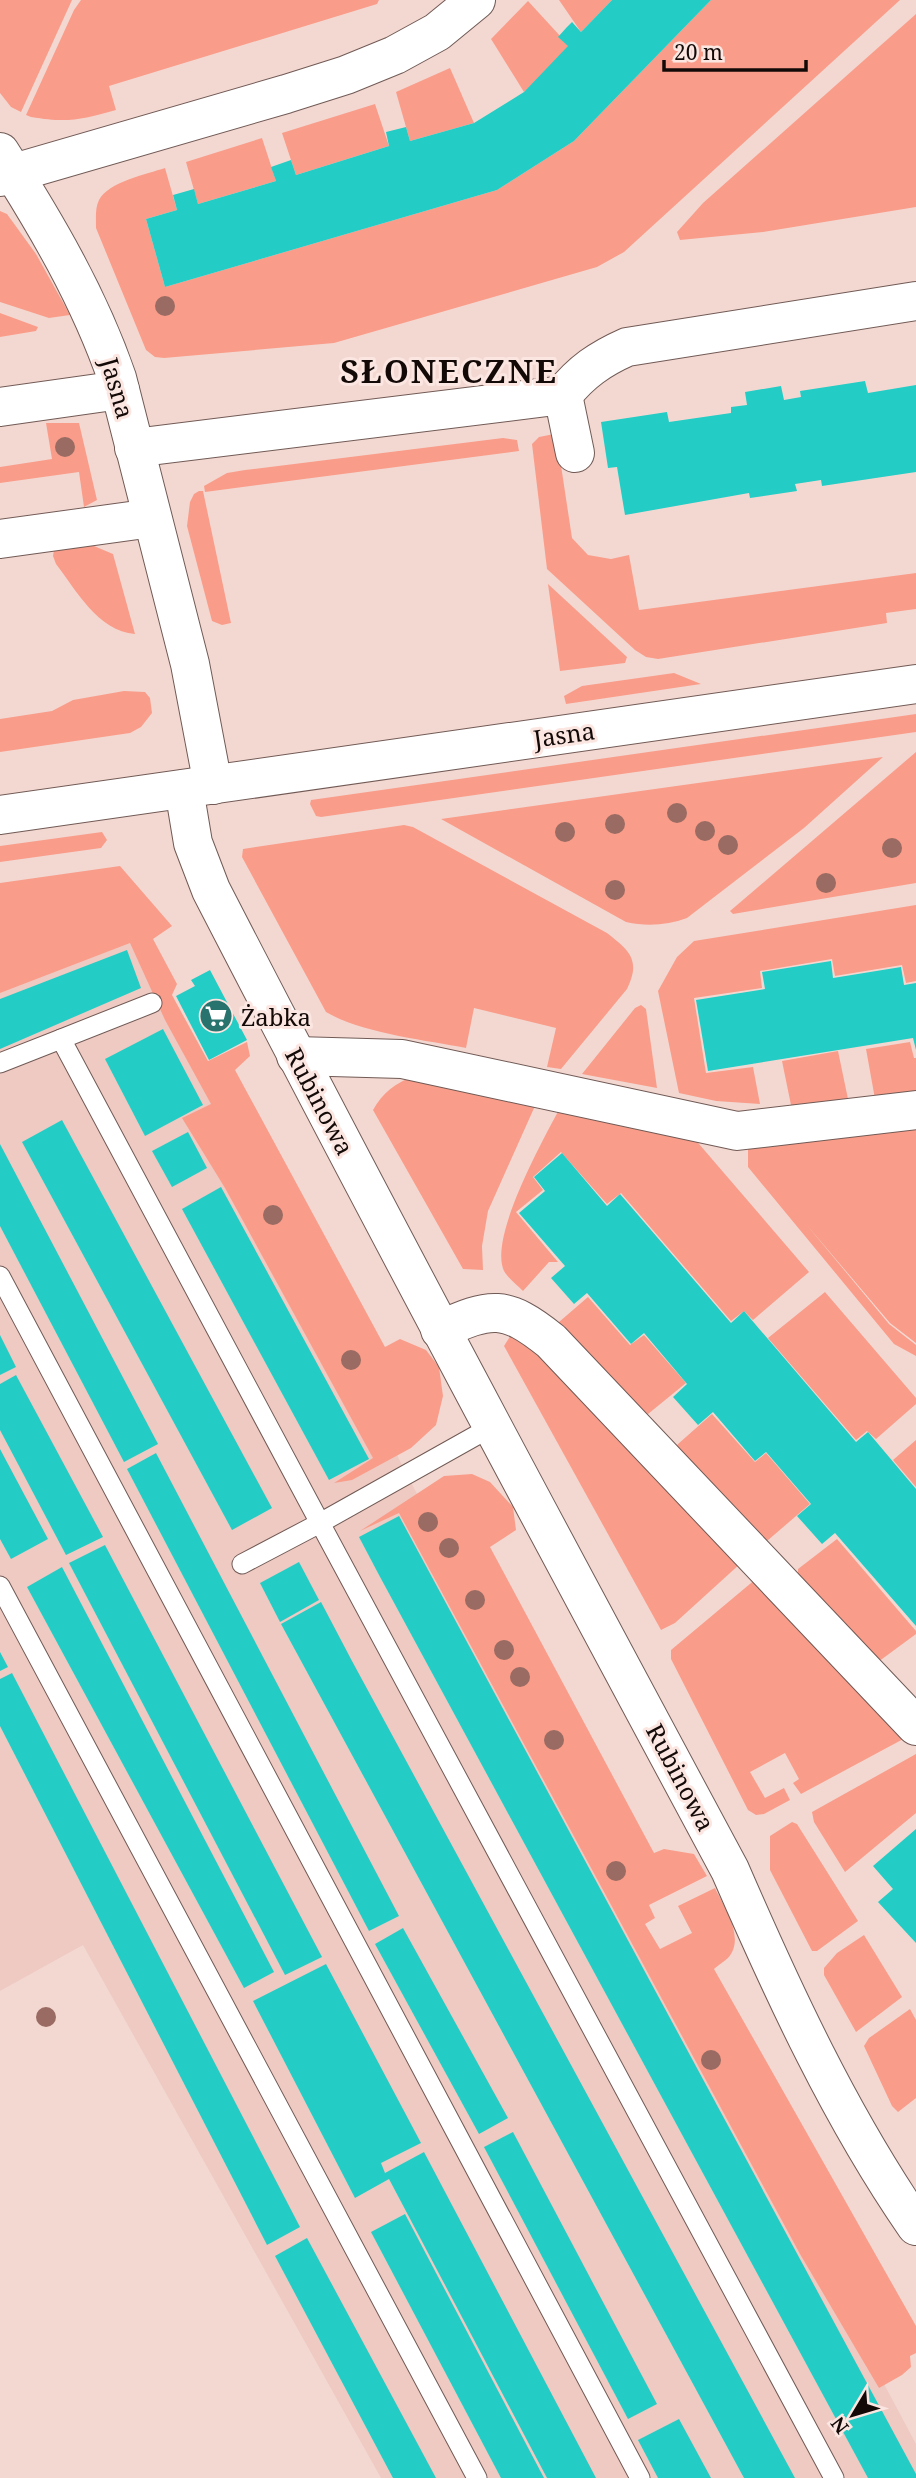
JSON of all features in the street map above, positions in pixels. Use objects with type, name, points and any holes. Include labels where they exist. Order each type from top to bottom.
[{"type":"street","name":"Jasna","points":[[199,787],[190,664],[120,390],[102,334],[60,249],[5,168],[273,98],[346,75],[438,33],[477,0]]},
{"type":"street","points":[[134,448],[563,395],[577,378],[599,360],[627,347],[916,302]]},
{"type":"street","points":[[0,407],[120,390]]},
{"type":"street","points":[[563,395],[575,453]]},
{"type":"street","points":[[0,539],[152,518]]},
{"type":"street","name":"Jasna","points":[[0,815],[916,684]]},
{"type":"street","name":"Rubinowa","points":[[199,787],[192,843],[211,890],[440,1330],[730,1870],[762,1944],[832,2085],[916,2226]]},
{"type":"street","points":[[296,1056],[402,1059],[737,1131],[916,1110]]},
{"type":"street","points":[[440,1330],[477,1314],[501,1312],[528,1323],[543,1335],[916,1726]]},
{"type":"lane","points":[[0,1063],[152,1003]]},
{"type":"lane","points":[[61,1039],[834,2478]]},
{"type":"lane","points":[[0,1276],[640,2478]]},
{"type":"lane","points":[[242,1564],[493,1426]]},
{"type":"lane","points":[[0,1586],[477,2478]]},
{"type":"shaded area","points":[[0,0],[72,0],[21,112],[11,107],[0,93]]},
{"type":"shaded area","points":[[81,0],[379,0],[377,4],[109,86],[116,110],[64,120],[26,115]]},
{"type":"shaded area","points":[[559,0],[612,0],[581,32]]},
{"type":"shaded area","points":[[711,0],[900,0],[624,252],[597,267],[334,343],[164,358],[155,357],[146,350],[96,228],[99,200],[111,188],[165,168],[177,210],[146,219],[165,287],[497,190],[574,141]]},
{"type":"shaded area","points":[[528,1],[573,50],[524,92],[491,39]]},
{"type":"shaded area","points":[[916,14],[916,207],[763,232],[680,240],[677,232],[703,203]]},
{"type":"shaded area","points":[[450,68],[474,123],[410,141],[396,92]]},
{"type":"shaded area","points":[[375,104],[389,146],[296,175],[282,133]]},
{"type":"shaded area","points":[[262,138],[276,181],[198,204],[186,162]]},
{"type":"shaded area","points":[[0,211],[7,214],[36,254],[70,315],[49,318],[0,302]]},
{"type":"shaded area","points":[[0,313],[38,327],[36,331],[0,337]]},
{"type":"shaded area","points":[[46,423],[79,423],[97,500],[84,507],[79,472],[0,483],[0,467],[52,459]]},
{"type":"shaded area","points":[[554,434],[557,439],[572,538],[588,555],[611,559],[629,555],[639,610],[916,573],[916,609],[886,613],[887,623],[658,659],[646,657],[547,569],[532,444],[539,437]]},
{"type":"shaded area","points":[[503,438],[517,440],[519,451],[205,492],[204,486],[227,473]]},
{"type":"shaded area","points":[[199,491],[203,491],[231,623],[222,625],[212,621],[187,526],[190,502]]},
{"type":"shaded area","points":[[81,545],[94,546],[113,554],[135,634],[122,631],[99,617],[80,597],[56,564],[54,550]]},
{"type":"shaded area","points":[[548,584],[627,657],[625,663],[560,671]]},
{"type":"shaded area","points":[[674,673],[701,684],[566,704],[564,696],[582,686]]},
{"type":"shaded area","points":[[124,691],[145,692],[150,698],[152,713],[141,727],[130,733],[0,752],[0,719],[52,711],[73,700]]},
{"type":"shaded area","points":[[916,714],[916,732],[321,817],[316,816],[310,804],[311,800]]},
{"type":"shaded area","points":[[916,752],[916,883],[733,914],[730,911]]},
{"type":"shaded area","points":[[883,757],[804,828],[687,918],[665,924],[626,922],[441,819]]},
{"type":"shaded area","points":[[404,825],[413,827],[607,933],[622,945],[631,957],[633,971],[627,989],[561,1069],[547,1067],[556,1028],[474,1008],[466,1048],[375,1031],[326,1012],[242,857],[243,849]]},
{"type":"shaded area","points":[[102,832],[107,840],[101,848],[0,862],[0,846]]},
{"type":"shaded area","points":[[120,866],[172,926],[153,939],[177,984],[172,995],[208,1061],[247,1042],[250,1056],[235,1070],[385,1347],[400,1339],[426,1350],[439,1367],[443,1396],[436,1425],[411,1448],[352,1480],[334,1483],[373,1458],[225,1188],[182,1118],[211,1104],[165,1020],[130,943],[0,993],[0,883]]},
{"type":"shaded area","points":[[0,894],[121,920],[627,1901],[916,2444],[916,2478],[381,2478],[83,1945],[0,1991]]},
{"type":"shaded area","points":[[916,905],[916,981],[906,983],[902,965],[835,976],[832,959],[760,971],[762,988],[694,998],[706,1073],[753,1067],[760,1104],[716,1101],[679,1093],[658,991],[677,957],[694,941]]},
{"type":"shaded area","points":[[641,1005],[646,1009],[657,1088],[582,1074],[635,1008]]},
{"type":"shaded area","points":[[910,1042],[916,1058],[916,1093],[875,1099],[866,1049]]},
{"type":"shaded area","points":[[838,1051],[848,1099],[792,1110],[782,1061]]},
{"type":"shaded area","points":[[413,1076],[539,1097],[488,1211],[482,1246],[483,1270],[463,1269],[373,1110],[390,1089]]},
{"type":"shaded area","points":[[563,1102],[687,1130],[809,1272],[753,1320],[744,1311],[731,1321],[621,1193],[607,1204],[561,1152],[533,1177],[543,1190],[516,1212],[558,1262],[549,1262],[523,1291],[504,1271],[501,1255],[504,1234],[521,1186]]},
{"type":"shaded area","points":[[916,1126],[916,1343],[890,1323],[806,1224],[889,1324],[916,1345],[916,1356],[894,1344],[748,1167],[748,1141]]},
{"type":"shaded area","points":[[825,1292],[916,1398],[916,1404],[876,1439],[867,1431],[856,1440],[768,1338]]},
{"type":"shaded area","points":[[588,1297],[630,1345],[644,1335],[686,1383],[648,1414],[638,1412],[556,1327]]},
{"type":"shaded area","points":[[522,1331],[741,1563],[675,1623],[661,1630],[504,1346],[511,1335]]},
{"type":"shaded area","points":[[712,1414],[755,1462],[766,1453],[810,1504],[767,1541],[675,1449]]},
{"type":"shaded area","points":[[916,1440],[916,1487],[893,1460]]},
{"type":"shaded area","points":[[472,1474],[490,1482],[513,1507],[516,1530],[490,1547],[654,1853],[664,1849],[694,1854],[707,1876],[649,1905],[655,1918],[645,1924],[660,1949],[692,1933],[678,1906],[715,1888],[732,1923],[735,1941],[728,1958],[714,1969],[916,2326],[916,2353],[910,2356],[911,2367],[879,2388],[800,2254],[399,1513],[360,1531],[444,1476]]},
{"type":"shaded area","points":[[837,1539],[916,1631],[916,1634],[878,1662],[798,1575],[798,1569]]},
{"type":"shaded area","points":[[757,1578],[907,1737],[801,1794],[793,1783],[799,1779],[785,1753],[750,1772],[765,1798],[784,1788],[790,1800],[764,1814],[756,1815],[748,1810],[671,1659],[671,1650]]},
{"type":"shaded area","points":[[916,1754],[916,1813],[845,1872],[814,1822],[812,1812]]},
{"type":"shaded area","points":[[792,1822],[797,1824],[858,1921],[817,1951],[812,1951],[770,1870],[770,1836]]},
{"type":"shaded area","points":[[864,1935],[902,1997],[856,2032],[824,1975],[824,1968],[837,1953]]},
{"type":"shaded area","points":[[910,2009],[916,2020],[916,2098],[898,2112],[892,2106],[864,2046],[869,2038]]},
{"type":"building","points":[[612,0],[711,0],[574,141],[497,190],[165,287],[146,219],[177,210],[173,195],[194,189],[198,204],[276,181],[271,167],[291,160],[296,175],[389,146],[386,132],[406,127],[410,141],[474,123],[524,92],[568,46],[558,37],[572,22],[581,32]]},
{"type":"building","points":[[865,381],[868,393],[916,385],[916,472],[822,486],[821,480],[795,484],[797,491],[750,498],[749,493],[625,515],[617,467],[608,468],[601,422],[667,412],[669,422],[731,413],[731,407],[747,405],[745,392],[781,386],[784,400],[801,397],[800,391]]},
{"type":"building","points":[[127,950],[141,988],[0,1049],[0,999]]},
{"type":"building","points":[[831,961],[833,978],[901,967],[904,985],[916,983],[916,1050],[913,1038],[708,1071],[696,1000],[765,989],[762,972]]},
{"type":"building","points":[[210,970],[247,1040],[209,1060],[176,996],[195,986],[191,980]]},
{"type":"building","points":[[163,1029],[203,1105],[145,1136],[105,1059]]},
{"type":"building","points":[[62,1120],[272,1508],[232,1530],[22,1142]]},
{"type":"building","points":[[188,1132],[207,1168],[172,1187],[152,1151]]},
{"type":"building","points":[[0,1144],[158,1444],[124,1462],[0,1226]]},
{"type":"building","points":[[562,1153],[607,1206],[620,1194],[731,1323],[744,1311],[856,1442],[868,1432],[916,1489],[916,1626],[835,1533],[822,1544],[797,1516],[811,1504],[766,1452],[755,1461],[713,1412],[698,1425],[673,1397],[687,1384],[644,1333],[631,1344],[587,1293],[574,1304],[551,1278],[565,1266],[519,1213],[545,1191],[534,1177]]},
{"type":"building","points":[[221,1187],[369,1459],[329,1480],[182,1209]]},
{"type":"building","points":[[0,1335],[16,1367],[0,1375]]},
{"type":"building","points":[[16,1375],[103,1537],[66,1555],[0,1430],[0,1384]]},
{"type":"building","points":[[0,1449],[48,1539],[11,1559],[0,1539]]},
{"type":"building","points":[[156,1453],[399,1916],[369,1931],[127,1469]]},
{"type":"building","points":[[399,1516],[916,2478],[868,2478],[379,1575],[359,1537]]},
{"type":"building","points":[[105,1545],[322,1957],[285,1975],[69,1563]]},
{"type":"building","points":[[299,1562],[319,1600],[280,1622],[260,1583]]},
{"type":"building","points":[[62,1567],[274,1972],[244,1988],[27,1587]]},
{"type":"building","points":[[321,1602],[795,2478],[744,2478],[281,1624]]},
{"type":"building","points":[[0,1652],[8,1667],[0,1671]]},
{"type":"building","points":[[12,1673],[300,2227],[267,2245],[0,1726],[0,1679]]},
{"type":"building","points":[[916,1829],[916,1943],[878,1902],[893,1889],[873,1866]]},
{"type":"building","points":[[403,1928],[508,2118],[479,2134],[375,1944]]},
{"type":"building","points":[[326,1964],[421,2143],[381,2163],[385,2173],[424,2152],[596,2478],[547,2478],[389,2179],[355,2198],[253,2001]]},
{"type":"building","points":[[513,2132],[657,2404],[628,2419],[484,2147]]},
{"type":"building","points":[[405,2214],[544,2478],[501,2478],[371,2232]]},
{"type":"building","points":[[307,2238],[436,2478],[393,2478],[275,2256]]},
{"type":"building","points":[[679,2419],[711,2478],[658,2478],[638,2440]]},
{"type":"place","name":"Żabka","points":[[216,1016]]},
{"type":"district","name":"SŁONECZNE","points":[[449,370]]}]
